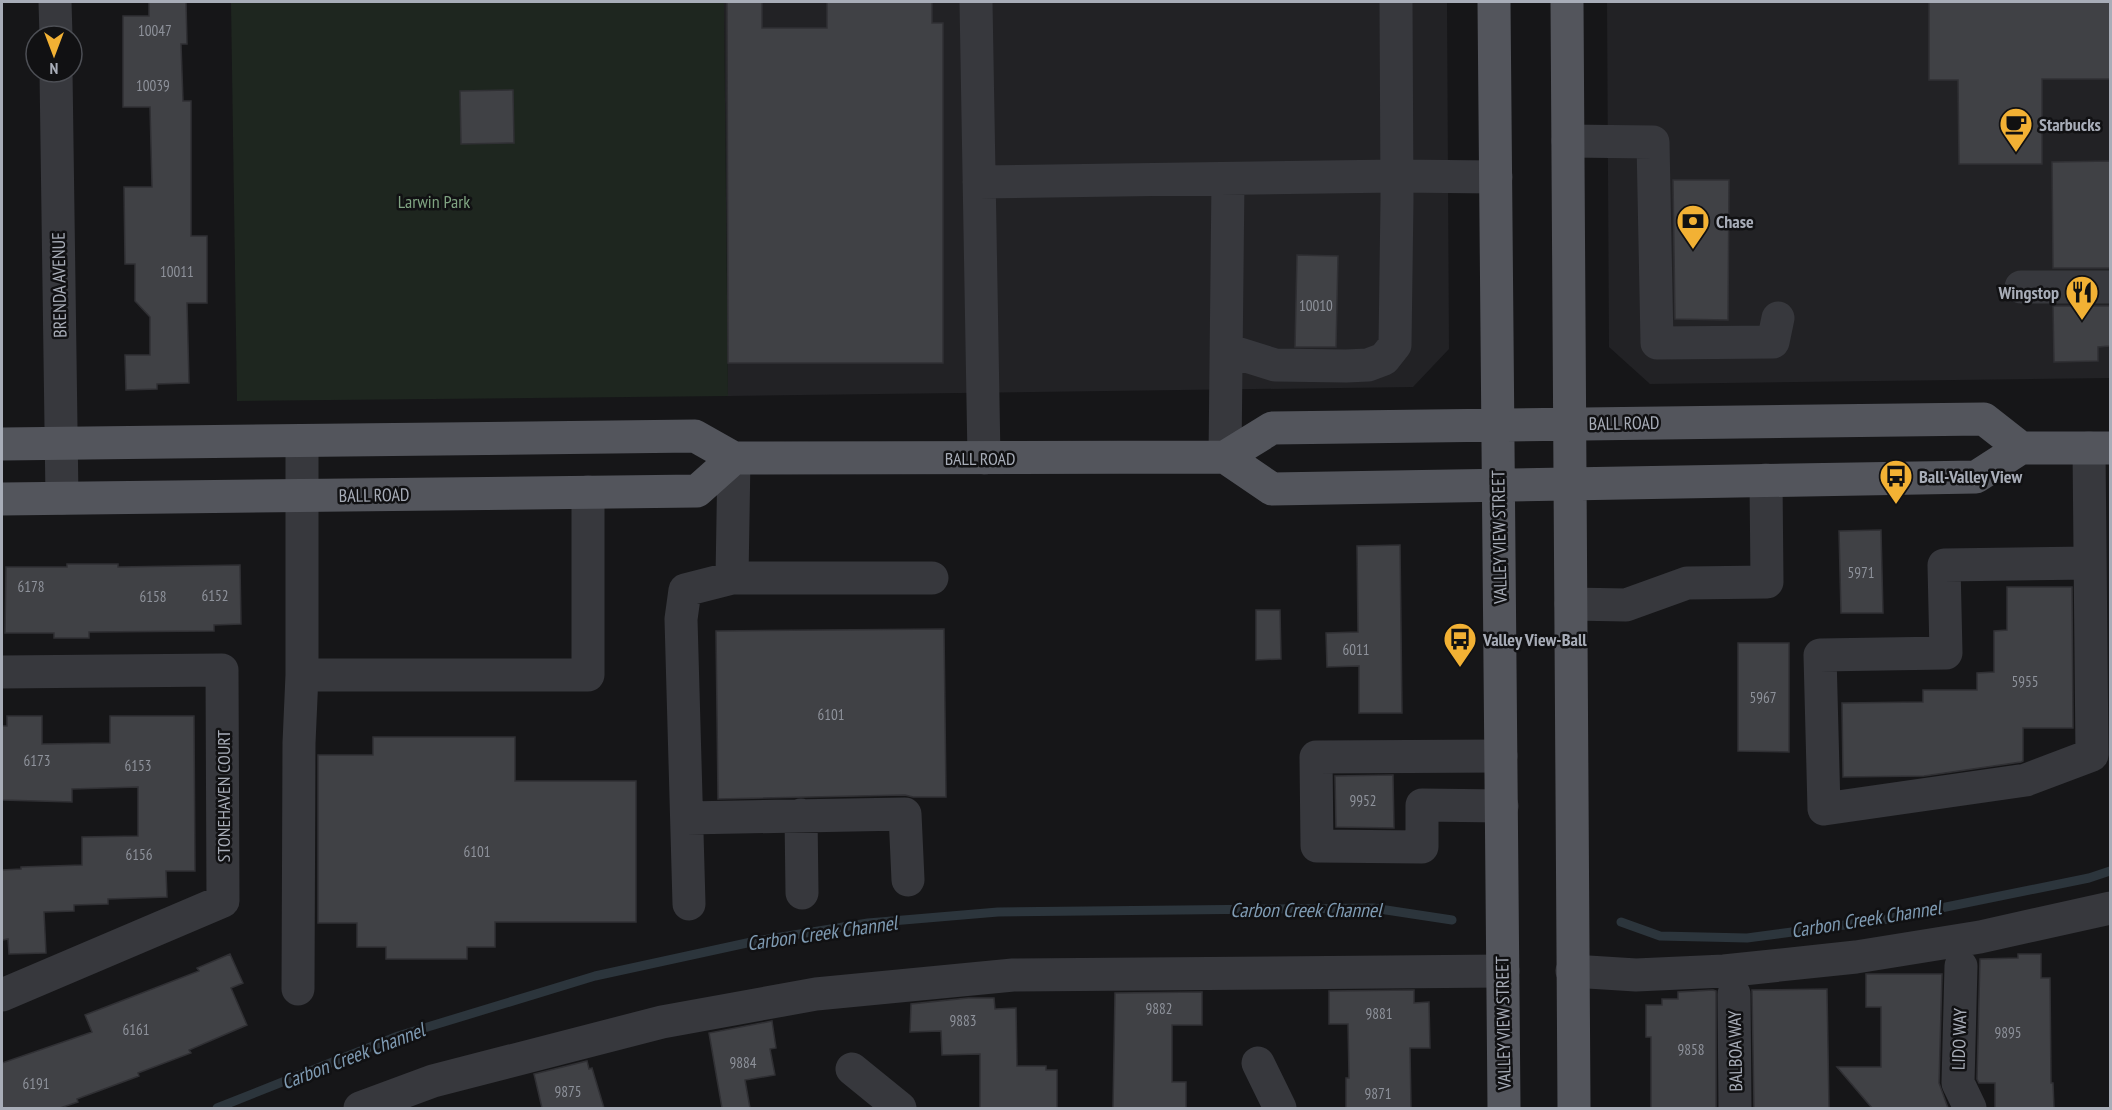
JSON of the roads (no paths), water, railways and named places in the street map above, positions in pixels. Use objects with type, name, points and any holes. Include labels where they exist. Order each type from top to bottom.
[{"type":"main road","name":"VALLEY VIEW STREET","points":[[1494,2],[1504,1108]]},
{"type":"main road","points":[[1567,2],[1574,1108]]},
{"type":"main road","name":"BALL ROAD","points":[[2,444],[695,436],[734,458],[1225,457],[1272,428],[1984,419],[2021,448]]},
{"type":"main road","points":[[1225,457],[1272,489],[1976,477],[2021,448],[2100,448]]},
{"type":"main road","name":"BALL ROAD","points":[[2,499],[697,491],[734,458]]},
{"type":"street","points":[[55,2],[56,24]]},
{"type":"street","points":[[976,2],[984,458]]},
{"type":"street","points":[[1227,350],[1275,365],[1346,366],[1368,365],[1384,358],[1395,345],[1396,2]]},
{"type":"street","name":"BRENDA AVENUE","points":[[56,84],[62,498]]},
{"type":"street","points":[[1568,141],[1653,142],[1657,343],[1773,342],[1778,318]]},
{"type":"street","points":[[979,182],[1396,176],[1496,177]]},
{"type":"street","points":[[1225,457],[1228,179]]},
{"type":"street","points":[[2021,287],[2110,287]]},
{"type":"street","points":[[298,989],[302,441]]},
{"type":"street","points":[[2090,563],[1944,565],[1946,653],[1820,655],[1824,809],[2026,780],[2092,755],[2090,563],[2100,448]]},
{"type":"street","points":[[732,578],[734,458]]},
{"type":"street","points":[[1571,604],[1626,605],[1687,583],[1767,582],[1766,480]]},
{"type":"street","points":[[302,675],[588,675],[588,492]]},
{"type":"street","points":[[689,904],[681,619],[686,590],[732,578],[932,578]]},
{"type":"street","name":"STONEHAVEN COURT","points":[[2,672],[222,670],[223,901],[2,995]]},
{"type":"street","points":[[1501,756],[1316,757],[1317,846],[1422,847],[1422,805],[1502,806]]},
{"type":"street","points":[[687,818],[905,814],[908,880]]},
{"type":"street","points":[[801,815],[802,892]]},
{"type":"street","points":[[1572,971],[1636,975],[1724,971],[1856,957],[1980,938],[2110,908]]},
{"type":"street","name":"LIDO WAY","points":[[1961,966],[1958,1083],[1970,1108]]},
{"type":"street","points":[[360,1108],[433,1081],[662,1022],[816,994],[1013,975],[1503,970]]},
{"type":"street","name":"BALBOA WAY","points":[[1734,994],[1736,1108]]},
{"type":"street","points":[[1258,1063],[1280,1108]]},
{"type":"street","points":[[852,1069],[900,1108]]},
{"type":"waterway","name":"Carbon Creek Channel","points":[[1621,922],[1660,936],[1747,938],[1882,920],[2089,878],[2110,871]]},
{"type":"waterway","name":"Carbon Creek Channel","points":[[217,1108],[398,1036],[595,976],[756,941],[868,923],[998,912],[1373,908],[1452,920]]},
{"type":"place","name":"Starbucks","points":[[2016,153]]},
{"type":"place","name":"Chase","points":[[1693,250]]},
{"type":"place","name":"Wingstop","points":[[2082,321]]},
{"type":"place","name":"Ball-Valley View","points":[[1896,505]]},
{"type":"place","name":"Valley View-Ball","points":[[1460,668]]},
{"type":"park label","name":"Larwin Park","points":[[434,201]]}]
